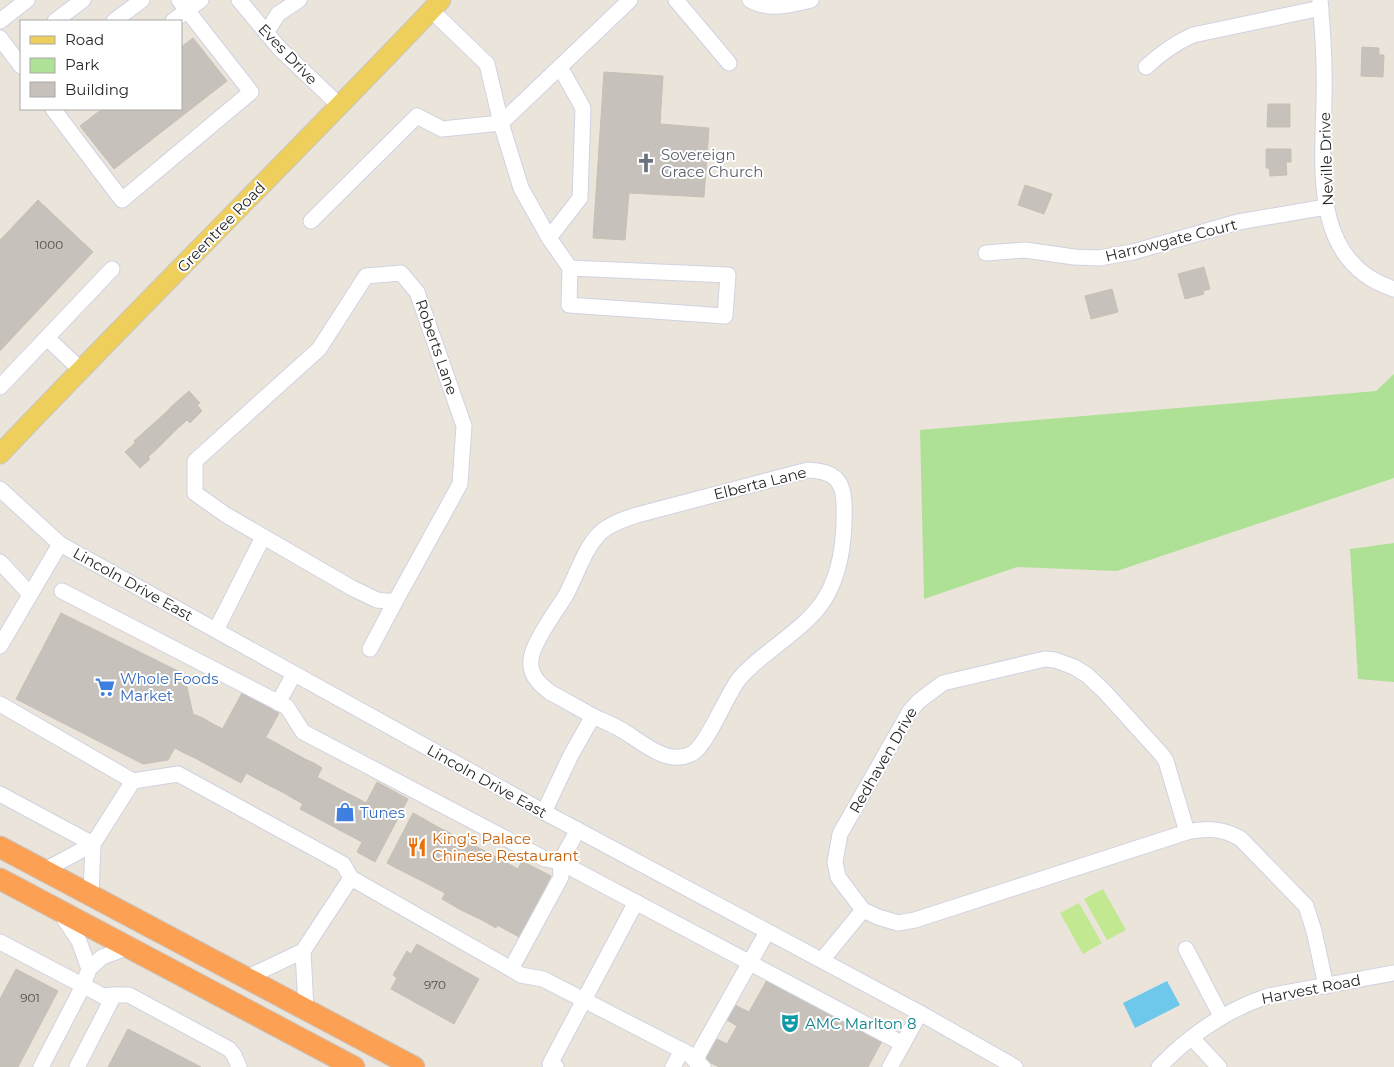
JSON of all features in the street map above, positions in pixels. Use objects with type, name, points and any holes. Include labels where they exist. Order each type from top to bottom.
[{"type":"highway","points":[[0,847],[414,1067]]},
{"type":"highway","points":[[0,879],[349,1065]]},
{"type":"main road","name":"Greentree Road","points":[[0,454],[436,5]]},
{"type":"street","points":[[0,21],[28,0]]},
{"type":"street","points":[[56,20],[84,0]]},
{"type":"street","points":[[174,20],[183,5],[201,0]]},
{"type":"street","name":"Eves Drive","points":[[239,0],[266,33],[340,106]]},
{"type":"street","points":[[266,33],[278,14],[299,0]]},
{"type":"street","points":[[311,221],[417,116],[442,129],[502,123],[630,0]]},
{"type":"street","points":[[676,0],[729,63]]},
{"type":"street","points":[[750,0],[757,4],[778,7],[811,0]]},
{"type":"street","points":[[115,20],[139,1]]},
{"type":"street","points":[[1146,67],[1180,40],[1193,35],[1320,4]]},
{"type":"street","name":"Neville Drive","points":[[1320,4],[1324,58],[1324,172],[1326,207],[1330,225],[1346,255],[1358,268],[1371,279],[1394,289]]},
{"type":"street","points":[[56,110],[122,200],[251,92],[183,5]]},
{"type":"street","points":[[436,5],[487,64],[521,188],[549,238],[570,268],[569,305],[725,316],[728,275],[570,268]]},
{"type":"street","points":[[0,38],[16,50],[20,63]]},
{"type":"street","points":[[549,238],[580,198],[583,108],[560,67]]},
{"type":"street","name":"Harrowgate Court","points":[[986,253],[1025,250],[1074,257],[1099,258],[1133,252],[1238,222],[1326,207]]},
{"type":"street","points":[[0,387],[112,269]]},
{"type":"street","name":"Roberts Lane","points":[[401,274],[417,292],[464,426],[460,484],[395,602],[377,600],[360,592],[226,515],[195,493],[195,461],[319,349],[366,276],[401,274]]},
{"type":"street","points":[[47,338],[81,370]]},
{"type":"street","name":"Elberta Lane","points":[[808,470],[820,470],[830,473],[837,479],[844,498],[843,538],[837,568],[827,596],[808,619],[750,667],[739,679],[709,732],[694,752],[676,758],[667,756],[617,727],[593,716],[541,686],[534,677],[531,667],[531,656],[535,645],[566,594],[585,554],[600,533],[636,515],[808,470]]},
{"type":"street","name":"Lincoln Drive East","points":[[0,489],[60,544],[544,812],[920,1013],[1014,1067]]},
{"type":"street","points":[[216,630],[263,537]]},
{"type":"street","points":[[0,646],[60,544]]},
{"type":"street","points":[[0,562],[30,594]]},
{"type":"street","points":[[62,591],[287,708],[303,732],[545,859],[560,862],[903,1044]]},
{"type":"street","points":[[370,649],[395,602]]},
{"type":"street","name":"Redhaven Drive","points":[[863,910],[838,877],[834,862],[840,834],[910,711],[919,701],[943,683],[1045,659],[1055,660],[1074,667],[1087,675],[1162,754],[1166,761],[1187,832]]},
{"type":"street","points":[[278,703],[294,674]]},
{"type":"street","points":[[0,704],[133,781],[178,774],[343,864],[351,878],[510,969],[521,975],[543,980],[682,1050],[689,1054],[700,1066]]},
{"type":"street","points":[[544,812],[571,755],[593,716]]},
{"type":"street","points":[[43,871],[93,844],[133,781]]},
{"type":"street","points":[[0,794],[93,844]]},
{"type":"street","points":[[822,960],[863,910],[878,917],[898,922],[915,920],[1187,832],[1205,828],[1232,833],[1241,838],[1306,906],[1314,930],[1326,986]]},
{"type":"street","points":[[510,969],[561,877],[560,862],[578,830]]},
{"type":"street","points":[[91,896],[93,844]]},
{"type":"street","points":[[246,978],[303,951],[351,878]]},
{"type":"street","points":[[556,1067],[550,1064],[636,902]]},
{"type":"street","points":[[57,909],[79,941],[89,969]]},
{"type":"street","points":[[700,1066],[698,1056],[767,932]]},
{"type":"street","points":[[0,942],[103,996],[129,995],[229,1049],[239,1067]]},
{"type":"street","points":[[41,1067],[83,986],[89,969],[102,956],[129,947]]},
{"type":"street","points":[[1186,949],[1221,1016]]},
{"type":"street","points":[[303,951],[306,1010]]},
{"type":"street","name":"Harvest Road","points":[[1159,1067],[1221,1016],[1242,1006],[1268,996],[1394,973]]},
{"type":"street","points":[[77,1067],[114,996]]},
{"type":"street","points":[[890,1067],[920,1013]]},
{"type":"street","points":[[1192,1038],[1219,1067]]},
{"type":"street","points":[[673,1067],[682,1050]]},
{"type":"green space","points":[[1394,374],[1394,478],[1117,571],[1017,567],[924,599],[920,430],[1376,391]]},
{"type":"green space","points":[[1394,543],[1394,682],[1358,679],[1350,549]]},
{"type":"green space","points":[[1103,889],[1126,930],[1107,940],[1084,899]]},
{"type":"green space","points":[[1079,903],[1102,943],[1083,954],[1060,913]]},
{"type":"water","points":[[1167,981],[1180,1005],[1135,1028],[1123,1003]]},
{"type":"building","points":[[193,38],[227,81],[114,169],[80,126],[101,110],[182,110],[182,46]]},
{"type":"building","points":[[1362,47],[1379,48],[1379,55],[1384,55],[1383,77],[1361,76]]},
{"type":"building","points":[[604,72],[663,76],[660,124],[709,128],[704,197],[629,193],[625,240],[593,238]]},
{"type":"building","points":[[1268,104],[1290,104],[1290,127],[1267,127]]},
{"type":"building","points":[[1266,149],[1291,149],[1291,162],[1286,162],[1287,175],[1270,176],[1269,168],[1266,168]]},
{"type":"building","points":[[1025,185],[1052,194],[1044,214],[1018,205]]},
{"type":"building","points":[[38,200],[93,252],[60,287],[5,235]]},
{"type":"building","points":[[5,235],[60,287],[26,323],[0,298],[0,240]]},
{"type":"building","points":[[1204,267],[1210,289],[1203,291],[1204,294],[1185,299],[1178,274]]},
{"type":"building","points":[[1112,289],[1118,312],[1091,319],[1085,296]]},
{"type":"building","points":[[0,298],[26,323],[0,351]]},
{"type":"building","points":[[189,391],[200,403],[197,405],[202,411],[190,423],[173,405]]},
{"type":"building","points":[[173,405],[187,420],[177,429],[164,414]]},
{"type":"building","points":[[164,414],[177,429],[168,438],[154,423]]},
{"type":"building","points":[[154,423],[168,438],[158,448],[144,432]]},
{"type":"building","points":[[144,432],[158,448],[148,457],[134,441]]},
{"type":"building","points":[[135,443],[150,459],[140,468],[125,452]]},
{"type":"building","name":"Whole Foods Market","points":[[61,613],[184,674],[193,714],[168,760],[143,764],[16,699]]},
{"type":"building","points":[[242,693],[279,713],[241,783],[204,763]]},
{"type":"building","points":[[193,714],[203,718],[184,753],[175,748]]},
{"type":"building","points":[[203,718],[213,724],[195,758],[184,753]]},
{"type":"building","points":[[213,724],[223,729],[204,763],[195,758]]},
{"type":"building","points":[[265,737],[278,744],[259,780],[246,773]]},
{"type":"building","points":[[278,744],[289,750],[270,786],[259,780]]},
{"type":"building","points":[[289,750],[305,759],[286,794],[270,786]]},
{"type":"building","points":[[305,759],[314,763],[294,799],[286,794]]},
{"type":"building","points":[[314,763],[322,768],[303,804],[294,799]]},
{"type":"building","points":[[317,777],[349,794],[332,826],[300,809]]},
{"type":"building","points":[[377,782],[408,799],[397,820],[366,803]]},
{"type":"building","name":"Tunes","points":[[349,794],[359,799],[341,831],[332,826]]},
{"type":"building","points":[[359,799],[366,803],[349,835],[341,831]]},
{"type":"building","points":[[366,803],[397,820],[375,862],[357,852],[362,842],[349,835]]},
{"type":"building","points":[[413,813],[424,819],[398,869],[387,863]]},
{"type":"building","name":"King's Palace Chinese Restaurant","points":[[424,819],[436,826],[410,875],[398,869]]},
{"type":"building","points":[[436,826],[448,832],[422,881],[410,875]]},
{"type":"building","points":[[448,832],[459,838],[433,887],[422,881]]},
{"type":"building","points":[[459,838],[471,844],[445,893],[433,887]]},
{"type":"building","points":[[471,844],[491,854],[461,910],[442,899]]},
{"type":"building","points":[[491,854],[509,864],[480,919],[461,910]]},
{"type":"building","points":[[522,861],[551,876],[519,937],[497,925],[525,873],[518,869]]},
{"type":"building","points":[[509,864],[525,873],[496,928],[480,919]]},
{"type":"building","points":[[417,944],[479,979],[454,1024],[391,989],[397,978],[393,975],[407,951],[411,954]]},
{"type":"building","points":[[16,969],[58,991],[18,1067],[0,1067],[0,999]]},
{"type":"building","name":"AMC Marlton 8","points":[[767,980],[882,1041],[868,1067],[719,1067],[705,1060],[717,1039],[727,1044],[737,1026],[727,1020],[735,1005],[749,1012]]},
{"type":"building","points":[[128,1029],[201,1067],[108,1067]]},
{"type":"place","name":"Sovereign Grace Church","points":[[646,163]]},
{"type":"place","name":"Whole Foods Market","points":[[105,687]]},
{"type":"place","name":"Tunes","points":[[345,812]]},
{"type":"place","name":"King's Palace Chinese Restaurant","points":[[417,847]]},
{"type":"place","name":"AMC Marlton 8","points":[[790,1023]]}]
